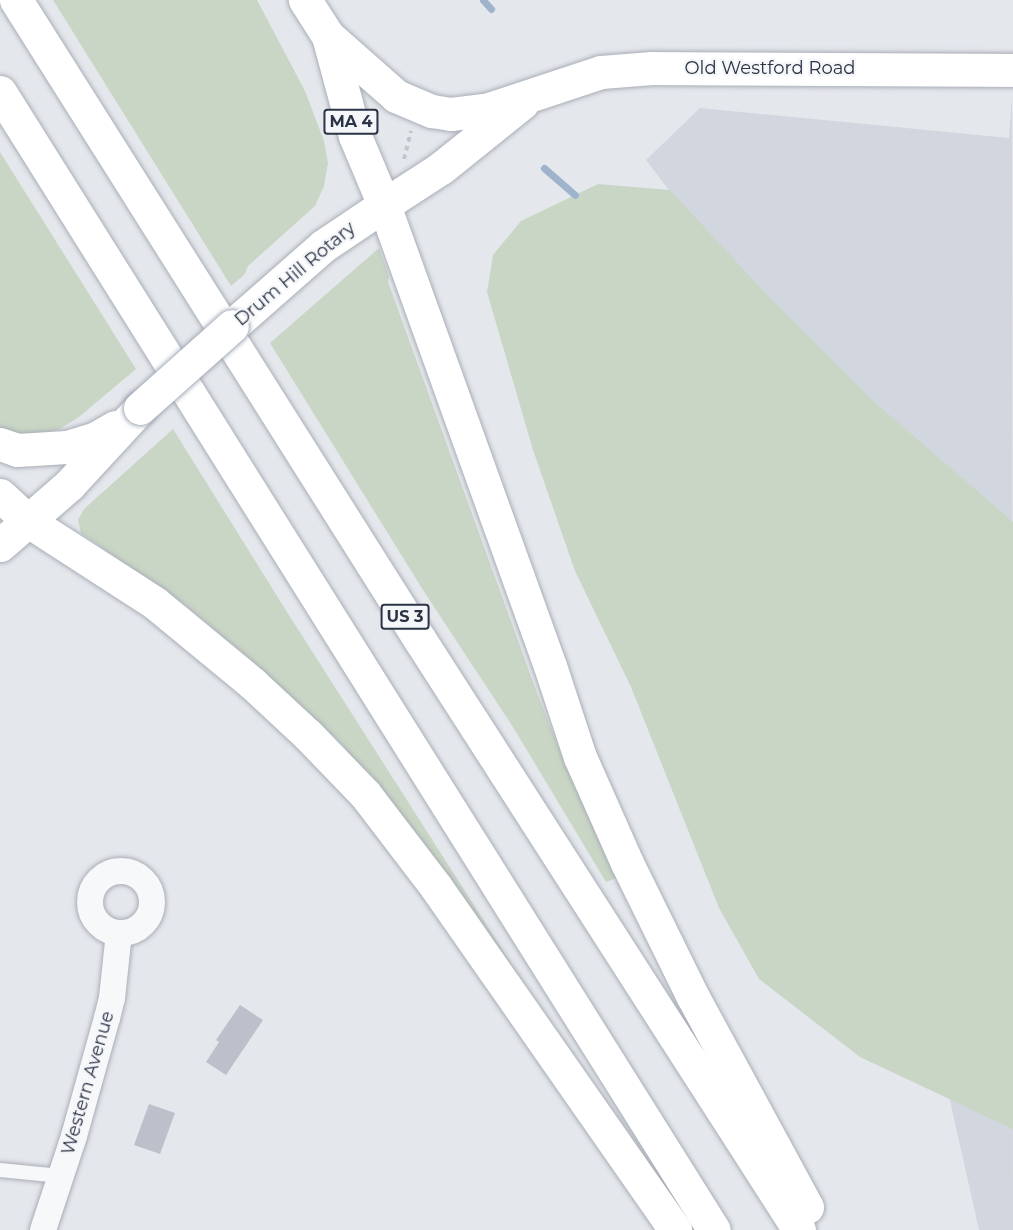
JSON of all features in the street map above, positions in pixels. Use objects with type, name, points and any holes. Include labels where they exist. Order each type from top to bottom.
[{"type":"main road","name":"US 3","points":[[16,0],[420,640],[799,1230]]},
{"type":"main road","name":"MA 4","points":[[305,0],[328,36],[355,136],[384,205]]},
{"type":"main road","name":"Old Westford Road","points":[[328,36],[388,90],[432,111],[451,114],[486,110],[601,72],[652,68],[1013,70]]},
{"type":"main road","points":[[0,92],[714,1230]]},
{"type":"main road","name":"Old Westford Road","points":[[384,205],[441,168],[532,96]]},
{"type":"main road","name":"Drum Hill Rotary","points":[[0,545],[69,485],[132,415],[260,301],[323,246],[384,205]]},
{"type":"main road","points":[[384,205],[550,666],[580,757],[627,863],[693,997],[819,1230]]},
{"type":"main road","name":"Drum Hill Rotary","points":[[0,444],[17,450],[67,447],[96,438],[132,415]]},
{"type":"main road","points":[[0,495],[28,521],[155,603],[252,683],[308,735],[365,794],[436,887],[675,1230]]},
{"type":"street","name":"Western Avenue","points":[[43,1230],[107,1018],[119,933]]},
{"type":"lane","points":[[0,1170],[61,1176]]},
{"type":"path","points":[[405,166],[404,159],[413,123]]},
{"type":"shaded area","points":[[1012,97],[1013,1230],[979,1230],[778,333],[646,160],[700,108],[1009,138]]},
{"type":"green space","points":[[53,0],[257,0],[305,91],[324,141],[328,163],[324,186],[315,206],[248,266],[244,275],[231,286]]},
{"type":"green space","points":[[0,152],[136,369],[79,417],[58,430],[19,433],[0,428]]},
{"type":"green space","points":[[598,184],[670,190],[768,296],[872,400],[1013,522],[1013,1129],[860,1057],[759,979],[719,908],[631,687],[575,571],[533,450],[487,292],[493,255],[521,221]]},
{"type":"green space","points":[[379,248],[389,276],[388,282],[537,693],[567,769],[616,878],[606,882],[513,727],[423,590],[270,343]]},
{"type":"green space","points":[[173,429],[574,1062],[410,826],[339,741],[253,662],[185,605],[81,533],[78,520],[84,509]]},
{"type":"building","points":[[240,1005],[263,1020],[226,1075],[206,1062],[219,1042],[216,1040]]},
{"type":"building","points":[[149,1104],[175,1113],[160,1154],[134,1145]]},
{"type":"waterway","points":[[483,0],[491,9]]},
{"type":"waterway","points":[[544,168],[575,195]]}]
